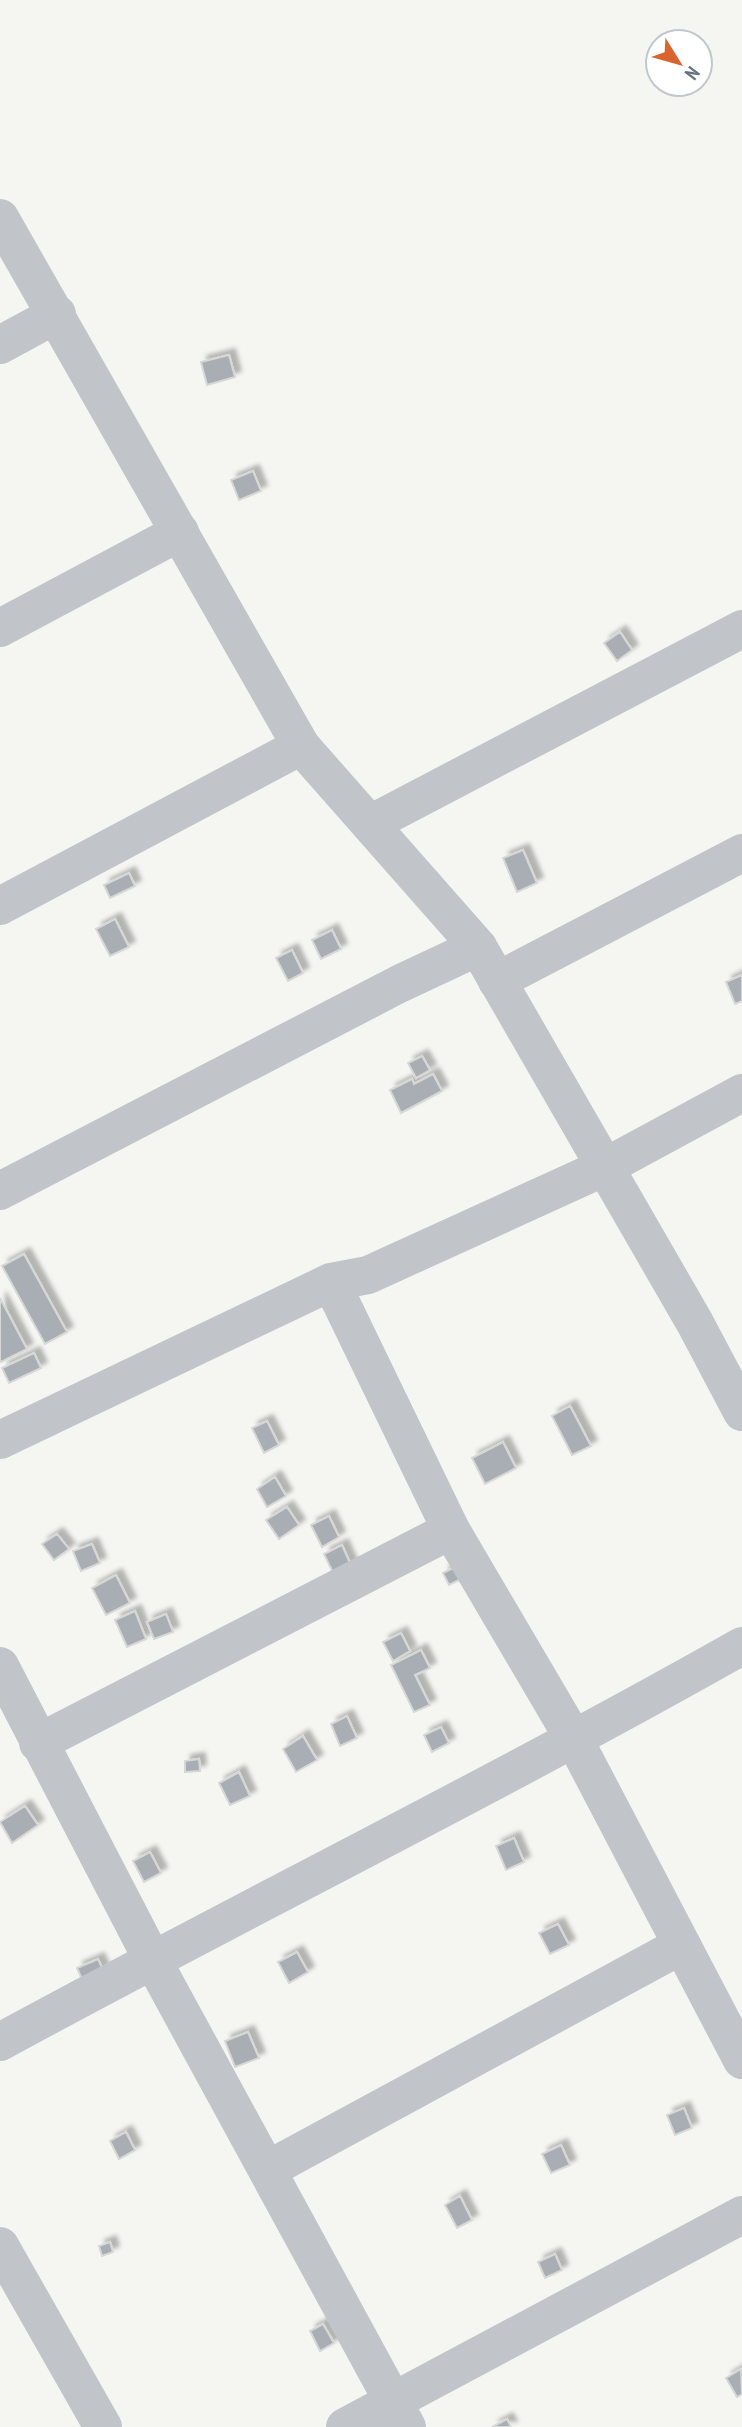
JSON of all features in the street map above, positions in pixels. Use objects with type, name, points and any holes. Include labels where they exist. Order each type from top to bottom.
[{"type":"street","points":[[0,218],[301,746],[478,947],[742,1412]]},
{"type":"street","points":[[0,345],[57,314]]},
{"type":"street","points":[[0,628],[180,532]]},
{"type":"street","points":[[370,824],[742,629]]},
{"type":"street","points":[[0,906],[301,746]]},
{"type":"street","points":[[497,981],[742,853]]},
{"type":"street","points":[[0,1191],[387,990],[478,947]]},
{"type":"street","points":[[0,1440],[331,1282],[369,1275],[605,1167],[742,1093]]},
{"type":"street","points":[[331,1282],[451,1530],[575,1741],[742,2060]]},
{"type":"street","points":[[38,1743],[451,1530]]},
{"type":"street","points":[[0,2042],[152,1959],[575,1741],[742,1646]]},
{"type":"street","points":[[0,1666],[152,1959],[400,2414]]},
{"type":"street","points":[[267,2170],[682,1945]]},
{"type":"street","points":[[345,2427],[400,2414],[742,2215]]},
{"type":"street","points":[[0,2246],[103,2427]]},
{"type":"building","points":[[229,355],[235,377],[207,385],[201,362]]},
{"type":"building","points":[[253,471],[261,491],[239,500],[231,480]]},
{"type":"building","points":[[620,632],[632,650],[617,661],[604,643]]},
{"type":"building","points":[[523,850],[537,883],[517,892],[503,858]]},
{"type":"building","points":[[129,873],[135,886],[110,898],[104,885]]},
{"type":"building","points":[[115,919],[129,947],[110,956],[96,929]]},
{"type":"building","points":[[332,930],[341,949],[321,959],[312,940]]},
{"type":"building","points":[[292,950],[303,973],[288,981],[276,958]]},
{"type":"building","points":[[742,975],[742,1001],[735,1004],[726,982]]},
{"type":"building","points":[[422,1056],[430,1070],[416,1078],[408,1063]]},
{"type":"building","points":[[433,1074],[442,1091],[401,1113],[390,1090],[412,1079],[414,1084]]},
{"type":"building","points":[[24,1254],[67,1332],[45,1344],[2,1266]]},
{"type":"building","points":[[0,1298],[27,1349],[1,1362],[0,1360]]},
{"type":"building","points":[[34,1353],[41,1368],[9,1383],[2,1368]]},
{"type":"building","points":[[570,1406],[591,1446],[572,1455],[552,1416]]},
{"type":"building","points":[[267,1421],[279,1445],[264,1453],[252,1428]]},
{"type":"building","points":[[503,1442],[516,1468],[485,1484],[472,1458]]},
{"type":"building","points":[[275,1477],[286,1496],[267,1507],[257,1489]]},
{"type":"building","points":[[287,1507],[299,1525],[279,1539],[266,1520]]},
{"type":"building","points":[[329,1516],[339,1537],[322,1547],[311,1525]]},
{"type":"building","points":[[57,1534],[69,1549],[54,1560],[42,1544]]},
{"type":"building","points":[[92,1544],[100,1563],[81,1571],[73,1551]]},
{"type":"building","points":[[342,1545],[354,1572],[337,1581],[324,1554]]},
{"type":"building","points":[[457,1566],[463,1578],[449,1585],[443,1573]]},
{"type":"building","points":[[116,1575],[130,1603],[106,1615],[92,1588]]},
{"type":"building","points":[[135,1611],[146,1639],[127,1647],[115,1620]]},
{"type":"building","points":[[166,1614],[173,1632],[154,1639],[147,1622]]},
{"type":"building","points":[[401,1633],[410,1651],[393,1661],[383,1642]]},
{"type":"building","points":[[421,1650],[430,1668],[415,1675],[430,1705],[414,1712],[391,1665]]},
{"type":"building","points":[[347,1716],[357,1738],[340,1746],[331,1724]]},
{"type":"building","points":[[441,1727],[449,1743],[432,1752],[424,1735]]},
{"type":"building","points":[[303,1736],[317,1760],[296,1772],[283,1749]]},
{"type":"building","points":[[199,1759],[200,1771],[185,1772],[185,1761]]},
{"type":"building","points":[[239,1772],[250,1796],[230,1805],[219,1783]]},
{"type":"building","points":[[25,1806],[38,1825],[12,1843],[0,1822]]},
{"type":"building","points":[[514,1838],[524,1862],[506,1870],[496,1846]]},
{"type":"building","points":[[150,1852],[161,1873],[144,1882],[133,1861]]},
{"type":"building","points":[[558,1924],[569,1945],[550,1954],[539,1933]]},
{"type":"building","points":[[297,1952],[308,1972],[289,1983],[278,1962]]},
{"type":"building","points":[[98,1959],[107,1979],[86,1988],[77,1968]]},
{"type":"building","points":[[248,2032],[259,2058],[235,2067],[225,2041]]},
{"type":"building","points":[[684,2108],[692,2128],[675,2135],[667,2115]]},
{"type":"building","points":[[126,2132],[135,2150],[119,2159],[110,2141]]},
{"type":"building","points":[[561,2145],[570,2165],[551,2173],[542,2154]]},
{"type":"building","points":[[460,2196],[472,2220],[457,2228],[445,2205]]},
{"type":"building","points":[[110,2242],[113,2252],[102,2256],[99,2246]]},
{"type":"building","points":[[555,2254],[562,2270],[545,2278],[538,2262]]},
{"type":"building","points":[[323,2324],[334,2343],[320,2351],[310,2331]]},
{"type":"building","points":[[741,2369],[742,2394],[737,2397],[726,2378]]},
{"type":"building","points":[[507,2419],[511,2427],[492,2427]]}]
